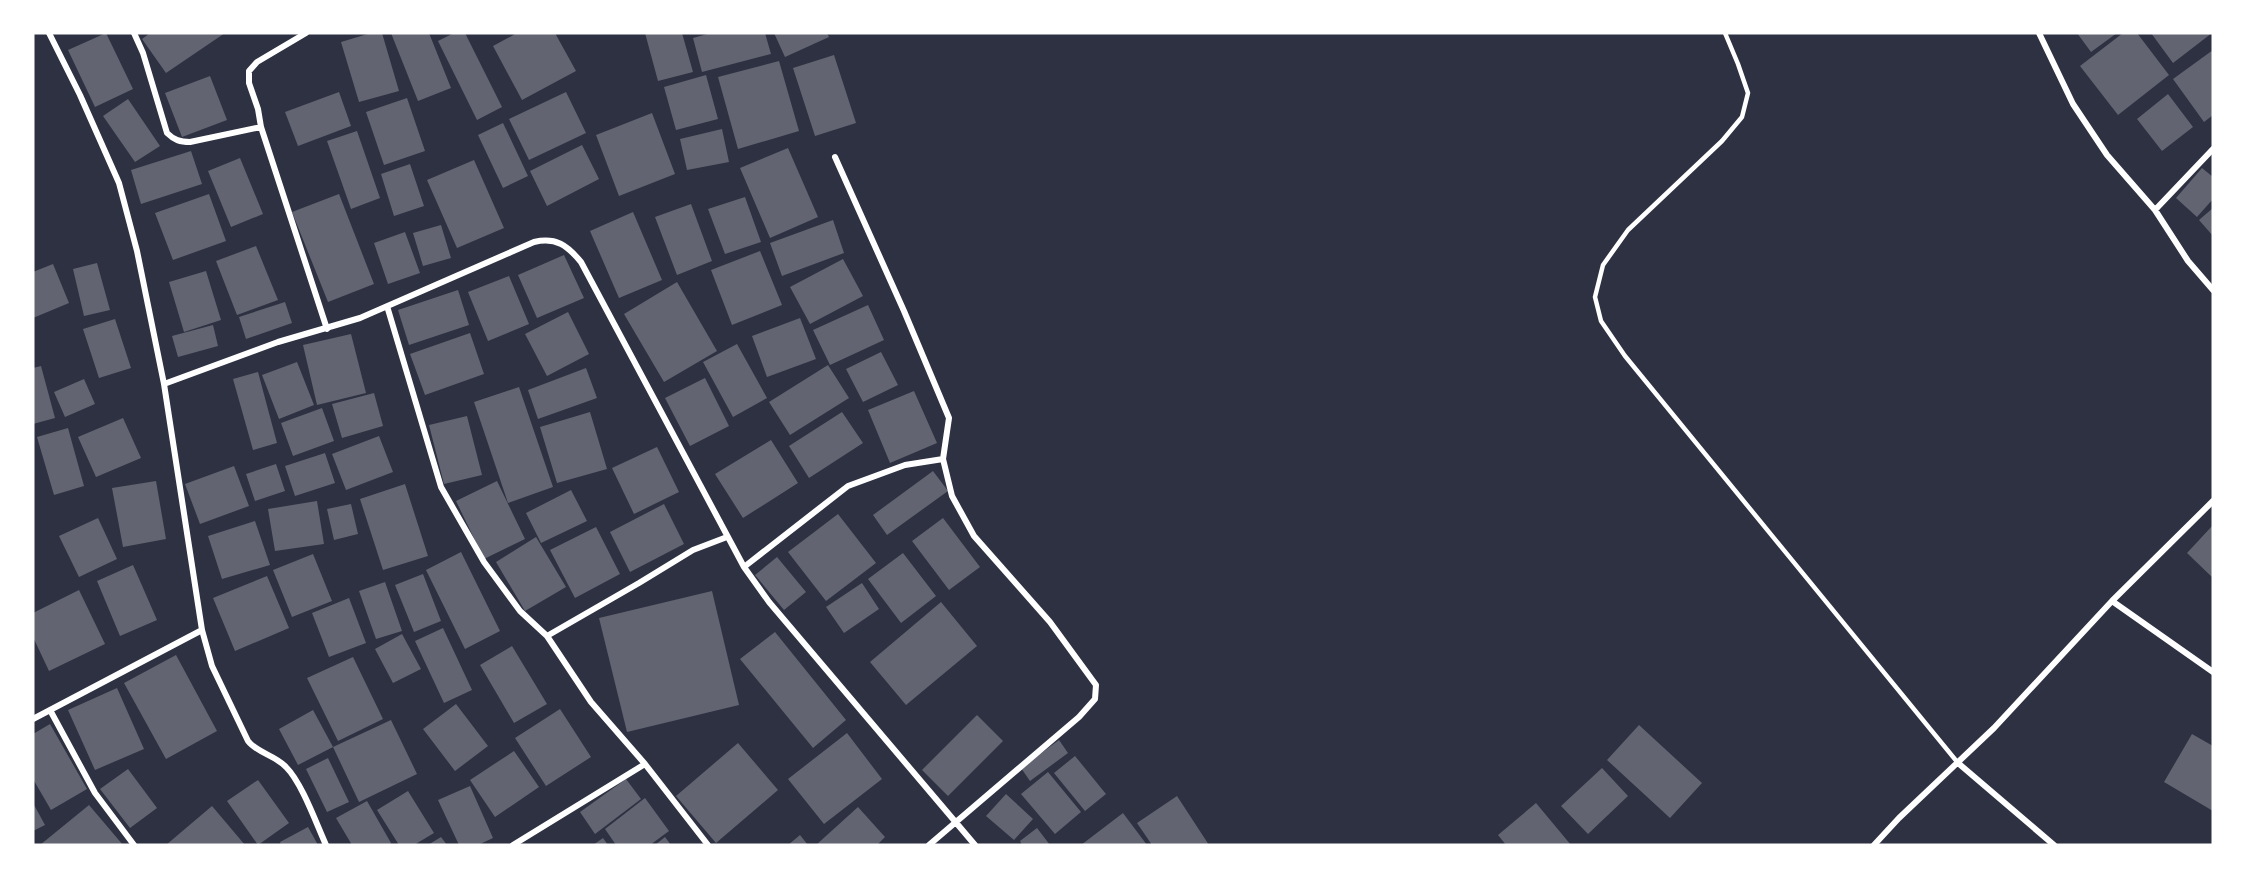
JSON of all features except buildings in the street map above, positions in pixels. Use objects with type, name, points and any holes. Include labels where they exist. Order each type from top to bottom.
[{"type":"street","points":[[58,33],[50,34],[119,183],[137,251],[164,384],[202,630],[212,666],[248,741],[291,772],[326,845]]},
{"type":"street","points":[[134,33],[143,53],[167,133],[173,138],[181,142],[190,142],[261,127]]},
{"type":"street","points":[[306,33],[257,62],[249,71],[249,83],[258,109],[261,127],[327,329]]},
{"type":"street","points":[[2039,33],[2079,113],[2107,155],[2155,210],[2188,261],[2213,290]]},
{"type":"street","points":[[2155,210],[2213,149]]},
{"type":"street","points":[[836,157],[949,418],[943,459],[952,496],[974,536],[1050,622],[1096,685],[1095,699],[1080,717],[929,845]]},
{"type":"street","points":[[164,384],[278,342],[327,329],[387,306],[534,242],[557,241],[570,249],[581,262],[744,567],[769,602],[975,845]]},
{"type":"street","points":[[387,306],[441,487],[484,562],[520,611],[547,636],[591,702],[645,764],[708,845]]},
{"type":"street","points":[[744,567],[848,486],[905,465],[943,459]]},
{"type":"street","points":[[1874,845],[1899,818],[1959,763],[2055,665],[2112,601],[2213,501]]},
{"type":"street","points":[[547,636],[639,584],[693,550],[727,537]]},
{"type":"street","points":[[2112,601],[2213,672]]},
{"type":"street","points":[[33,719],[202,630]]},
{"type":"street","points":[[50,710],[95,792],[134,845]]},
{"type":"street","points":[[1959,763],[2054,845]]},
{"type":"street","points":[[513,845],[645,764]]},
{"type":"lane","points":[[1725,33],[1748,93],[1742,117],[1722,141],[1628,230],[1603,265],[1595,297],[1601,321],[1632,365],[1959,763]]}]
